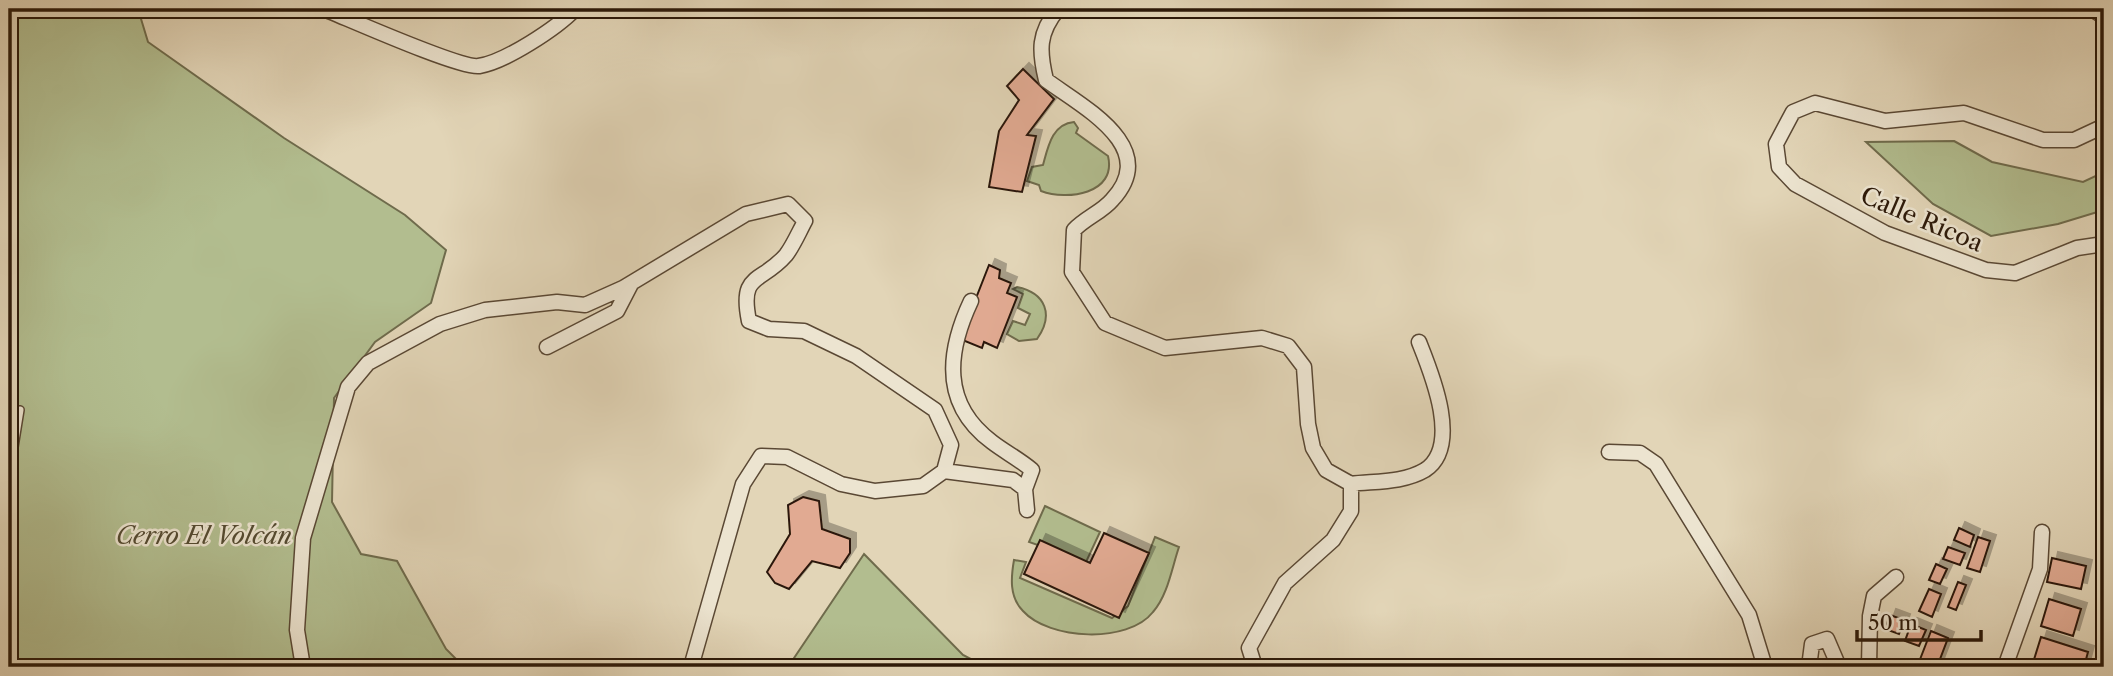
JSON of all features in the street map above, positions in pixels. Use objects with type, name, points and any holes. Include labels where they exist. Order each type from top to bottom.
[{"type":"street","points":[[324,9],[446,58],[478,67],[511,53],[566,18],[575,9]]},
{"type":"street","points":[[1058,9],[1043,29],[1040,52],[1046,80],[1108,126],[1128,153],[1129,175],[1111,202],[1074,230],[1072,272],[1105,323],[1165,348],[1262,338],[1288,346],[1304,367],[1307,424],[1313,448],[1326,470],[1351,484],[1388,482],[1426,469],[1439,450],[1443,423],[1436,384],[1419,342]]},
{"type":"street","points":[[2092,9],[2104,17]]},
{"type":"street","name":"Calle Ricoa","points":[[2104,126],[2074,140],[2050,141],[1964,113],[1885,121],[1815,103],[1793,112],[1780,134],[1776,157],[1779,167],[1795,184],[1885,233],[1986,270],[2015,273],[2077,248],[2104,244]]},
{"type":"street","points":[[303,667],[297,630],[303,538],[348,387],[368,363],[440,324],[485,310],[557,302],[586,305],[631,283],[746,214],[788,204],[805,221],[785,256],[755,278],[745,298],[749,321],[769,329],[804,331],[856,356],[935,410],[951,445],[944,471],[923,486],[874,491],[841,484],[787,457],[761,456],[743,484],[691,667]]},
{"type":"street","points":[[547,347],[617,311],[631,283]]},
{"type":"street","points":[[971,301],[952,357],[951,382],[962,406],[978,430],[1032,470],[1025,489],[1027,510]]},
{"type":"street","points":[[1609,452],[1640,453],[1656,464],[1749,615],[1765,667]]},
{"type":"street","points":[[944,471],[1013,480],[1025,489]]},
{"type":"street","points":[[1255,667],[1249,648],[1285,583],[1333,540],[1350,511],[1351,484]]},
{"type":"street","points":[[2005,667],[2040,569],[2042,531]]},
{"type":"street","points":[[1868,667],[1870,616],[1874,596],[1896,577]]},
{"type":"street","points":[[1809,667],[1812,644],[1827,639],[1839,667]]},
{"type":"lane","points":[[9,478],[20,410]]},
{"type":"green space","name":"Cerro El Volcán","points":[[9,9],[138,9],[148,42],[284,138],[405,215],[446,250],[431,303],[375,342],[334,398],[332,502],[361,554],[397,561],[446,649],[464,667],[9,667]]},
{"type":"green space","points":[[1074,122],[1078,128],[1076,133],[1108,156],[1109,169],[1105,179],[1098,186],[1076,194],[1041,191],[1039,185],[1027,181],[1032,167],[1043,165],[1049,144],[1056,132]]},
{"type":"green space","points":[[1954,141],[1992,162],[2083,182],[2104,172],[2104,210],[2058,224],[1991,236],[1933,204],[1866,142]]},
{"type":"green space","points":[[1017,287],[1035,294],[1044,306],[1045,322],[1037,339],[1019,341],[1007,334],[1013,321],[1025,325],[1030,314],[1018,308],[1023,294],[1013,289]]},
{"type":"green space","points":[[1045,506],[1100,532],[1086,562],[1029,542]]},
{"type":"green space","points":[[1155,537],[1179,547],[1169,581],[1153,612],[1126,629],[1088,634],[1051,628],[1035,621],[1015,600],[1012,580],[1014,560],[1026,562],[1020,578],[1112,618],[1128,606]]},
{"type":"green space","points":[[864,554],[963,655],[986,667],[788,667]]},
{"type":"building","points":[[1023,69],[1054,99],[1027,135],[1036,136],[1022,192],[989,187],[999,131],[1019,100],[1007,86]]},
{"type":"building","points":[[989,265],[1000,270],[999,278],[1011,283],[1007,293],[1017,297],[997,348],[984,342],[982,348],[960,339]]},
{"type":"building","points":[[803,497],[819,501],[822,529],[850,539],[850,553],[840,568],[812,561],[789,589],[775,583],[767,572],[790,534],[788,505]]},
{"type":"building","points":[[1959,528],[1974,535],[1970,547],[1954,540]]},
{"type":"building","points":[[1104,533],[1149,553],[1119,618],[1024,574],[1040,540],[1090,563]]},
{"type":"building","points":[[1978,537],[1990,541],[1980,572],[1967,568]]},
{"type":"building","points":[[1948,547],[1965,553],[1960,565],[1943,559]]},
{"type":"building","points":[[2052,558],[2086,566],[2081,589],[2047,582]]},
{"type":"building","points":[[1936,564],[1947,569],[1940,584],[1929,580]]},
{"type":"building","points":[[1958,582],[1966,585],[1956,610],[1948,607]]},
{"type":"building","points":[[1929,589],[1941,594],[1932,617],[1919,611]]},
{"type":"building","points":[[2049,599],[2081,609],[2073,636],[2041,626]]},
{"type":"building","points":[[1890,615],[1904,620],[1899,634],[1885,629]]},
{"type":"building","points":[[1911,624],[1926,630],[1919,646],[1905,641]]},
{"type":"building","points":[[1931,631],[1948,638],[1937,667],[1919,662]]},
{"type":"building","points":[[2041,637],[2088,652],[2084,667],[2032,666]]}]
